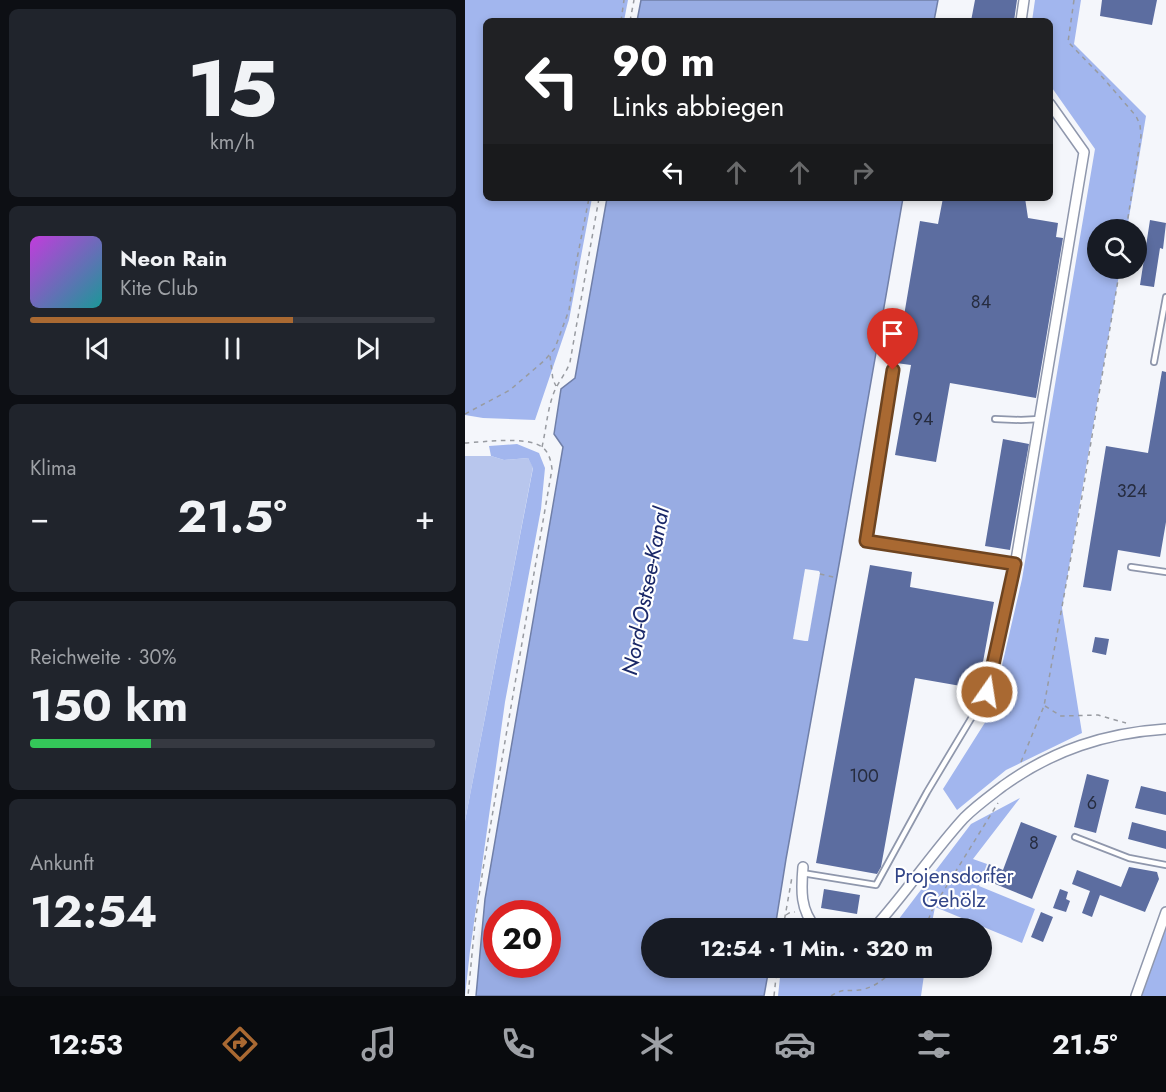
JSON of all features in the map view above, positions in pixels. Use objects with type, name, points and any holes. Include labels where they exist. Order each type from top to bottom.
[{"type":"street","points":[[1021,18],[1024,0]]},
{"type":"street","points":[[1013,578],[1084,152],[1053,108]]},
{"type":"street","points":[[893,370],[866,541],[1015,564]]},
{"type":"street","points":[[882,918],[965,817],[1014,778],[1043,761],[1079,745],[1115,735],[1166,729]]},
{"type":"street","points":[[800,870],[801,898],[808,918]]},
{"type":"street","points":[[1136,996],[1166,912]]},
{"type":"lane","points":[[1154,362],[1166,297]]},
{"type":"lane","points":[[995,420],[1040,418]]},
{"type":"lane","points":[[1131,567],[1166,572]]},
{"type":"lane","points":[[800,870],[876,885],[927,792],[987,692],[1013,578]]},
{"type":"lane","points":[[1075,837],[1129,858],[1166,865]]},
{"type":"path","points":[[621,18],[624,0]]},
{"type":"path","points":[[631,18],[634,0]]},
{"type":"path","points":[[1074,0],[1068,42],[1104,79],[1136,116],[1140,125],[1141,136],[1128,219]]},
{"type":"path","points":[[465,414],[510,390],[545,360],[555,348],[569,310],[588,201]]},
{"type":"path","points":[[542,447],[552,396],[570,362],[598,201]]},
{"type":"path","points":[[1014,778],[1044,706],[1081,502],[1117,279]]},
{"type":"path","points":[[550,354],[553,380],[557,387]]},
{"type":"path","points":[[465,442],[521,440],[542,447],[550,457],[552,469],[483,869],[468,996]]},
{"type":"path","points":[[820,574],[837,578]]},
{"type":"path","points":[[1044,706],[1061,716],[1098,715],[1128,724]]},
{"type":"path","points":[[929,918],[1001,798]]},
{"type":"path","points":[[785,916],[800,870]]},
{"type":"path","points":[[785,916],[793,912],[805,912]]},
{"type":"path","points":[[774,996],[776,978]]},
{"type":"path","points":[[831,996],[840,990],[859,990],[874,986],[884,978]]},
{"type":"shaded area","points":[[465,456],[491,456],[504,460],[528,458],[533,467],[465,821]]},
{"type":"green space","points":[[465,0],[628,0],[625,18],[483,18],[483,201],[591,201],[569,320],[535,420],[465,415]]},
{"type":"green space","name":"Projensdorfer Gehölz","points":[[1035,0],[1081,0],[1074,44],[1146,116],[1129,219],[1087,219],[1087,279],[1118,279],[1062,608],[1082,733],[1006,770],[957,810],[943,789],[991,713],[1022,579],[1095,149],[1053,89],[1053,18],[1032,18]]},
{"type":"green space","points":[[517,444],[539,453],[545,468],[541,509],[505,702],[465,996],[465,821],[533,468],[528,458],[504,460],[491,456],[489,446]]},
{"type":"green space","name":"Projensdorfer Gehölz","points":[[1020,798],[973,859],[987,864],[979,886],[1035,909],[1022,943],[992,931],[992,918],[962,918],[935,907],[933,918],[900,918],[971,824]]},
{"type":"green space","points":[[1166,925],[1166,996],[1140,996]]},
{"type":"green space","name":"Projensdorfer Gehölz","points":[[780,978],[924,978],[921,996],[778,996]]},
{"type":"water","points":[[641,0],[938,0],[935,18],[638,18]]},
{"type":"water","name":"Nord-Ostsee-Kanal","points":[[606,201],[902,201],[777,918],[641,918],[641,978],[767,978],[764,996],[476,996],[483,921],[483,978],[561,978],[561,900],[485,900],[563,447],[554,434],[561,389],[575,378]]},
{"type":"pier","points":[[805,569],[820,573],[808,641],[793,639]]},
{"type":"building","points":[[975,0],[1017,0],[1014,18],[972,18]]},
{"type":"building","points":[[1102,0],[1157,0],[1152,25],[1100,16]]},
{"type":"building","points":[[942,201],[1025,201],[1028,218],[1058,223],[1056,237],[1063,238],[1036,398],[950,383],[936,462],[895,455],[911,365],[896,363],[920,221],[938,224]]},
{"type":"building","points":[[1150,220],[1166,223],[1163,249],[1160,248],[1154,287],[1140,285],[1141,279],[1147,279],[1147,240]]},
{"type":"building","points":[[1162,371],[1166,372],[1166,522],[1160,557],[1118,550],[1111,591],[1083,587],[1106,446],[1148,453]]},
{"type":"building","points":[[1003,439],[1029,444],[1010,550],[985,546]]},
{"type":"building","points":[[870,565],[912,572],[910,587],[994,602],[978,689],[915,678],[881,867],[877,874],[816,863]]},
{"type":"building","points":[[1095,637],[1109,639],[1106,655],[1092,652]]},
{"type":"building","points":[[1087,774],[1109,780],[1096,833],[1074,827]]},
{"type":"building","points":[[1141,786],[1166,792],[1166,815],[1135,808]]},
{"type":"building","points":[[1021,822],[1057,836],[1032,899],[983,879],[989,864],[1003,870]]},
{"type":"building","points":[[1132,822],[1166,831],[1166,849],[1128,839]]},
{"type":"building","points":[[1129,867],[1157,872],[1159,879],[1145,912],[1100,895],[1092,917],[1082,913],[1090,891],[1072,884],[1077,870],[1121,887]]},
{"type":"building","points":[[824,889],[860,895],[857,914],[821,908]]},
{"type":"building","points":[[1060,889],[1068,892],[1066,899],[1070,901],[1066,912],[1053,908]]},
{"type":"building","points":[[1041,912],[1053,917],[1043,942],[1031,937]]},
{"type":"route","points":[[893,370],[866,541],[1015,564],[987,692]]}]
